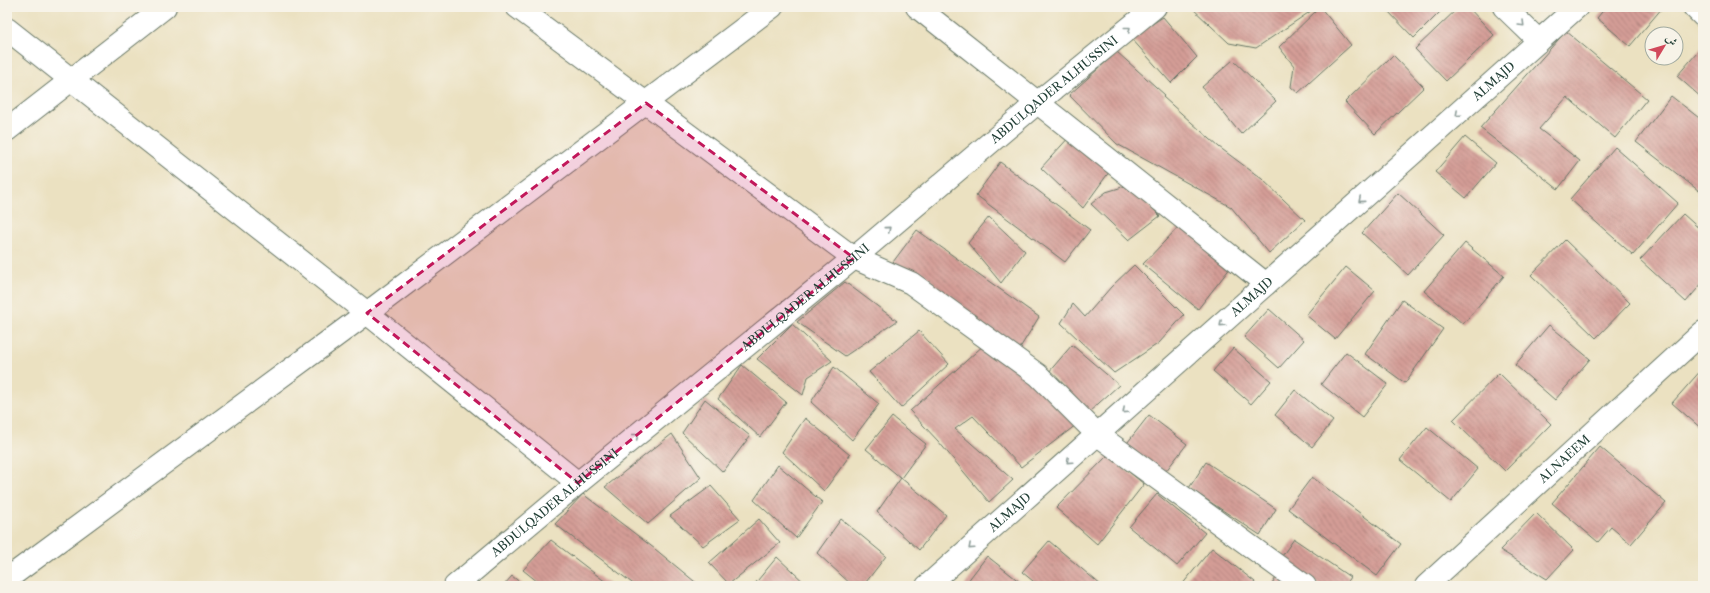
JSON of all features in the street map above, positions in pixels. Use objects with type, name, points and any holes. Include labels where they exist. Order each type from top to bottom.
[{"type":"street","points":[[7,130],[165,7]]},
{"type":"street","points":[[517,7],[854,258],[911,283],[1038,375],[1098,435],[1305,586]]},
{"type":"street","points":[[7,578],[367,313],[772,7]]},
{"type":"street","points":[[917,7],[1266,284]]},
{"type":"street","name":"ABDULQADER ALHUSSINI","points":[[455,586],[578,483],[854,258],[1037,102],[1155,7]]},
{"type":"street","points":[[1504,7],[1539,41]]},
{"type":"street","name":"ALMAJD","points":[[927,586],[1577,7]]},
{"type":"street","points":[[1694,7],[1703,16]]},
{"type":"street","points":[[7,29],[367,313],[578,483]]},
{"type":"street","name":"ALNAEEM","points":[[1426,586],[1703,332]]},
{"type":"street","points":[[7,583],[14,586]]},
{"type":"highlighted area","points":[[646,103],[854,258],[578,483],[367,313]]},
{"type":"building","points":[[1191,7],[1317,7],[1256,48],[1229,43]]},
{"type":"building","points":[[1320,7],[1351,45],[1298,93],[1291,87],[1294,66],[1279,47]]},
{"type":"building","points":[[1384,7],[1445,7],[1414,38]]},
{"type":"building","points":[[1459,7],[1468,7],[1494,35],[1446,81],[1415,49]]},
{"type":"building","points":[[1606,7],[1663,7],[1647,26],[1644,26],[1644,29],[1630,46],[1597,18]]},
{"type":"building","points":[[1163,17],[1197,57],[1171,83],[1131,38]]},
{"type":"building","points":[[1566,31],[1647,99],[1615,138],[1567,97],[1539,129],[1580,161],[1558,189],[1480,128]]},
{"type":"building","points":[[1703,46],[1703,99],[1677,76]]},
{"type":"building","points":[[1117,52],[1165,95],[1163,97],[1219,147],[1262,179],[1305,220],[1269,253],[1231,207],[1117,144],[1069,95]]},
{"type":"building","points":[[1393,55],[1424,87],[1375,134],[1345,102]]},
{"type":"building","points":[[1233,60],[1276,101],[1241,134],[1202,87]]},
{"type":"building","points":[[1671,96],[1703,121],[1703,194],[1636,142]]},
{"type":"building","points":[[1071,135],[1112,168],[1083,208],[1041,168]]},
{"type":"building","points":[[1465,137],[1496,163],[1466,198],[1435,172]]},
{"type":"building","points":[[1615,147],[1678,203],[1633,255],[1570,199]]},
{"type":"building","points":[[1000,162],[1090,230],[1065,262],[976,195]]},
{"type":"building","points":[[1129,185],[1160,216],[1129,240],[1091,204],[1106,192]]},
{"type":"building","points":[[1398,193],[1444,235],[1408,275],[1362,233]]},
{"type":"building","points":[[1683,214],[1703,232],[1703,282],[1686,302],[1640,260]]},
{"type":"building","points":[[989,217],[1025,251],[1001,283],[968,243]]},
{"type":"building","points":[[1185,220],[1231,267],[1198,309],[1143,264]]},
{"type":"building","points":[[917,230],[1039,317],[1018,351],[893,262]]},
{"type":"building","points":[[1565,240],[1630,303],[1596,338],[1531,275]]},
{"type":"building","points":[[1465,243],[1504,276],[1463,324],[1424,291]]},
{"type":"building","points":[[1134,265],[1184,315],[1159,343],[1114,373],[1061,323],[1073,304],[1085,317],[1111,287]]},
{"type":"building","points":[[1346,267],[1375,291],[1335,339],[1306,315]]},
{"type":"building","points":[[845,282],[897,321],[845,356],[797,322]]},
{"type":"building","points":[[1402,300],[1443,329],[1405,383],[1365,354]]},
{"type":"building","points":[[1269,309],[1304,340],[1279,368],[1244,337]]},
{"type":"building","points":[[792,324],[832,361],[808,377],[803,395],[757,359]]},
{"type":"building","points":[[1549,325],[1590,359],[1555,400],[1515,365]]},
{"type":"building","points":[[919,331],[949,364],[901,408],[869,372]]},
{"type":"building","points":[[985,344],[1017,367],[1076,425],[1021,467],[973,416],[955,429],[1013,480],[989,502],[938,441],[910,411]]},
{"type":"building","points":[[1072,345],[1119,385],[1089,412],[1048,373]]},
{"type":"building","points":[[1233,348],[1271,381],[1251,404],[1213,371]]},
{"type":"building","points":[[1346,352],[1388,384],[1362,417],[1321,384]]},
{"type":"building","points":[[742,365],[786,402],[760,437],[718,399]]},
{"type":"building","points":[[834,367],[879,404],[852,440],[811,402]]},
{"type":"building","points":[[1703,368],[1703,430],[1672,403]]},
{"type":"building","points":[[1499,373],[1551,424],[1505,471],[1453,420]]},
{"type":"building","points":[[1295,390],[1333,421],[1312,447],[1275,415]]},
{"type":"building","points":[[705,399],[750,436],[723,472],[682,433]]},
{"type":"building","points":[[1149,415],[1187,444],[1162,476],[1124,447]]},
{"type":"building","points":[[892,417],[926,444],[901,478],[866,449]]},
{"type":"building","points":[[805,418],[850,455],[824,491],[782,452]]},
{"type":"building","points":[[1427,427],[1478,469],[1451,502],[1400,460]]},
{"type":"building","points":[[672,434],[701,478],[648,524],[605,487]]},
{"type":"building","points":[[1600,447],[1666,503],[1631,544],[1611,527],[1598,542],[1552,503]]},
{"type":"building","points":[[1108,455],[1144,484],[1097,544],[1056,508]]},
{"type":"building","points":[[1206,462],[1276,509],[1260,535],[1189,488]]},
{"type":"building","points":[[778,465],[822,502],[796,538],[754,500]]},
{"type":"building","points":[[1312,477],[1401,544],[1377,576],[1288,509]]},
{"type":"building","points":[[901,478],[946,515],[919,550],[877,512]]},
{"type":"building","points":[[711,486],[740,519],[703,546],[670,516]]},
{"type":"building","points":[[583,494],[655,549],[700,586],[636,586],[555,524]]},
{"type":"building","points":[[1157,494],[1205,533],[1177,566],[1129,527]]},
{"type":"building","points":[[1536,513],[1574,550],[1547,579],[1500,550]]},
{"type":"building","points":[[759,519],[780,543],[729,584],[709,563]]},
{"type":"building","points":[[841,519],[886,556],[863,586],[853,586],[817,553]]},
{"type":"building","points":[[1294,539],[1350,577],[1344,586],[1320,586],[1280,559]]},
{"type":"building","points":[[551,540],[611,586],[543,586],[523,570]]},
{"type":"building","points":[[1049,541],[1102,586],[1039,586],[1022,572]]},
{"type":"building","points":[[1212,548],[1255,582],[1252,586],[1181,586]]},
{"type":"building","points":[[987,556],[1025,586],[964,586]]},
{"type":"building","points":[[777,557],[808,586],[753,586]]},
{"type":"building","points":[[512,576],[525,586],[503,586]]},
{"type":"building","points":[[1277,576],[1292,586],[1271,586]]}]
